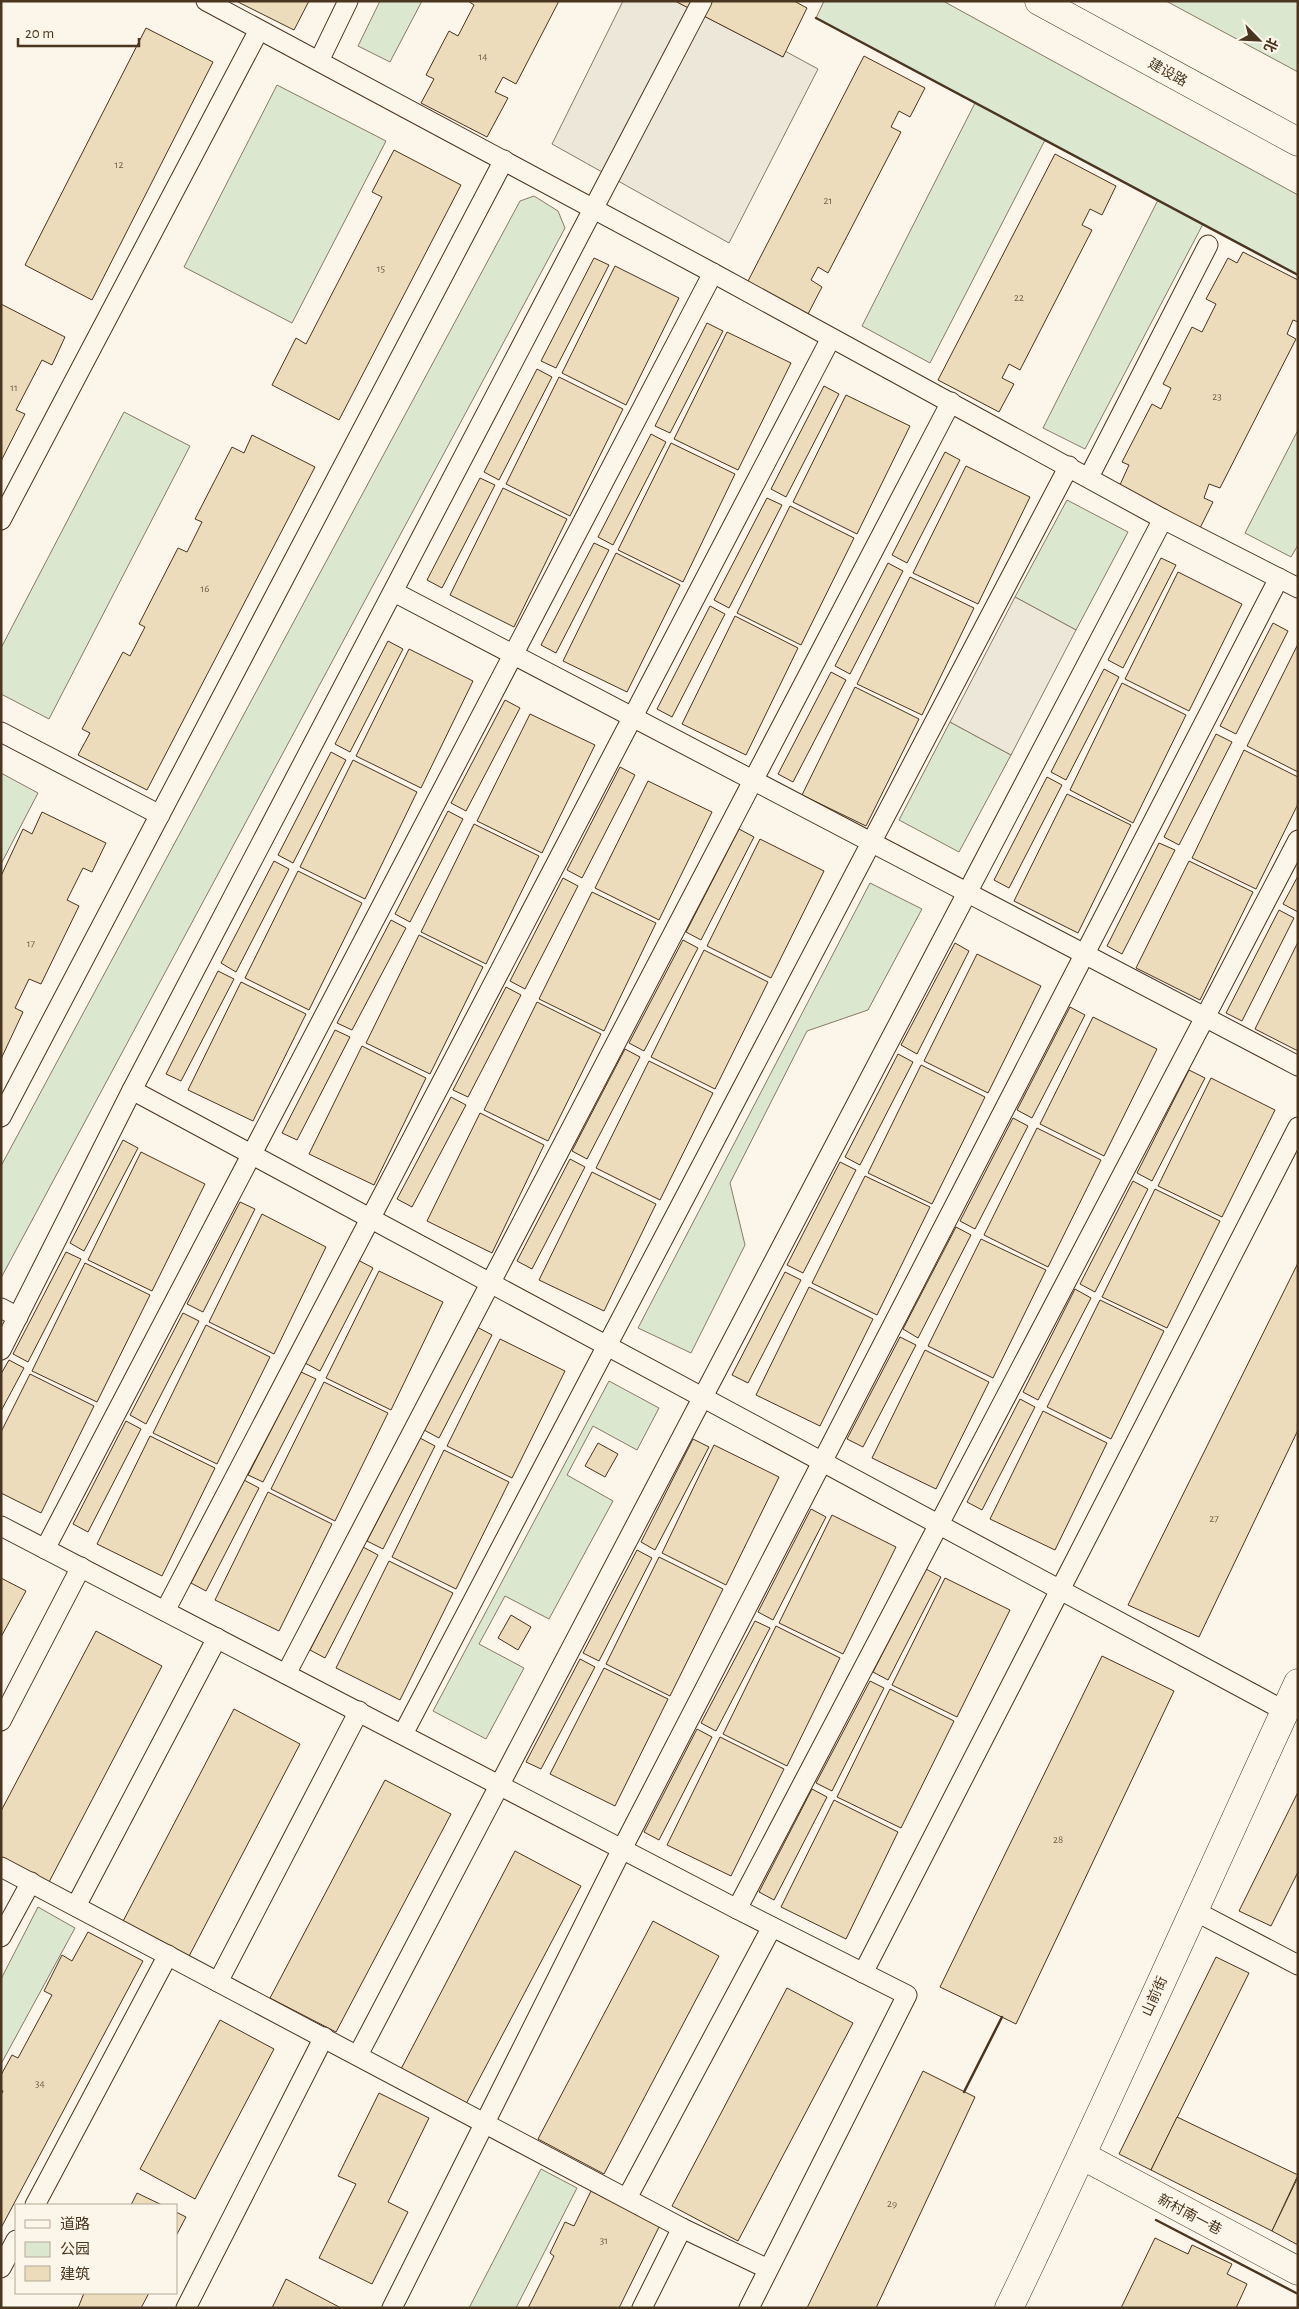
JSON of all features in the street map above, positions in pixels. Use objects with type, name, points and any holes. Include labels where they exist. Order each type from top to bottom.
[{"type":"street","name":"建设路","points":[[1039,1],[1298,142]]},
{"type":"street","name":"山前街","points":[[1009,2308],[1083,2156],[1192,1910],[1298,1682]]},
{"type":"street","name":"新村南一巷","points":[[1083,2156],[1298,2271]]},
{"type":"lane","points":[[206,1],[504,160],[1163,518],[1298,588]]},
{"type":"lane","points":[[319,61],[348,1]]},
{"type":"lane","points":[[1,1350],[132,1090],[702,1]]},
{"type":"lane","points":[[1,520],[259,30]]},
{"type":"lane","points":[[1,1117],[504,160]]},
{"type":"lane","points":[[1089,477],[1208,245]]},
{"type":"lane","points":[[46,1549],[713,273]]},
{"type":"lane","points":[[165,1611],[831,338]]},
{"type":"lane","points":[[286,1674],[951,402]]},
{"type":"lane","points":[[403,1734],[1069,466]]},
{"type":"lane","points":[[358,2055],[1163,518]]},
{"type":"lane","points":[[392,2308],[622,1849],[1279,578]]},
{"type":"lane","points":[[394,592],[1298,1066]]},
{"type":"lane","points":[[1,732],[160,815]]},
{"type":"lane","points":[[737,1909],[1298,840]]},
{"type":"lane","points":[[132,1090],[1285,1711]]},
{"type":"lane","points":[[864,1973],[1298,1127]]},
{"type":"lane","points":[[1,1308],[18,1317]]},
{"type":"lane","points":[[1,1526],[737,1909],[907,1995],[749,2308]]},
{"type":"lane","points":[[1,1721],[81,1567]]},
{"type":"lane","points":[[76,1906],[217,1638]]},
{"type":"lane","points":[[218,1982],[359,1711]]},
{"type":"lane","points":[[1,1867],[682,2228],[768,2269]]},
{"type":"lane","points":[[1,1938],[31,1882]]},
{"type":"lane","points":[[1192,1910],[1298,1966]]},
{"type":"lane","points":[[627,2198],[772,1926]]},
{"type":"lane","points":[[36,2204],[168,1955]]},
{"type":"lane","points":[[186,2308],[324,2037]]},
{"type":"lane","points":[[642,2308],[682,2228]]},
{"type":"lane","points":[[1,2268],[15,2242]]},
{"type":"green space","points":[[380,1],[422,1],[390,62],[358,46]]},
{"type":"green space","points":[[824,1],[943,1],[1298,195],[1298,275],[1203,224],[1085,449],[1043,428],[1158,200],[1045,140],[930,363],[862,326],[975,103],[816,18]]},
{"type":"green space","points":[[1166,1],[1298,1],[1298,72]]},
{"type":"green space","points":[[277,85],[386,141],[292,323],[184,267]]},
{"type":"green space","points":[[534,196],[558,211],[565,228],[1,1278],[1,1166],[520,201]]},
{"type":"green space","points":[[124,412],[190,446],[49,719],[1,694],[1,648]]},
{"type":"green space","points":[[1298,430],[1298,545],[1291,557],[1245,533]]},
{"type":"green space","points":[[1067,500],[1128,532],[1076,630],[1015,597]]},
{"type":"green space","points":[[950,722],[1011,755],[959,852],[899,820]]},
{"type":"green space","points":[[1,773],[38,793],[1,864]]},
{"type":"green space","points":[[870,883],[922,909],[868,1010],[807,1031],[730,1183],[745,1245],[691,1353],[638,1328]]},
{"type":"green space","points":[[609,1381],[659,1408],[637,1450],[593,1426],[567,1475],[613,1501],[549,1619],[505,1596],[479,1644],[524,1668],[486,1739],[433,1711]]},
{"type":"green space","points":[[38,1907],[75,1928],[1,2064],[1,1979]]},
{"type":"green space","points":[[541,2169],[577,2188],[516,2308],[469,2308]]},
{"type":"shaded area","points":[[623,1],[675,1],[783,57],[785,51],[818,69],[729,243],[552,144]]},
{"type":"shaded area","points":[[1015,597],[1076,630],[1011,755],[950,722]]},
{"type":"building","points":[[236,1],[309,1],[294,30]]},
{"type":"building","points":[[468,1],[559,1],[516,84],[503,77],[495,92],[508,98],[487,137],[421,103],[434,79],[426,75],[449,31],[458,36],[474,5]]},
{"type":"building","points":[[675,1],[794,1],[807,8],[783,57]]},
{"type":"building","points":[[146,28],[213,62],[92,300],[25,265]]},
{"type":"building","points":[[864,56],[925,88],[910,117],[899,111],[891,127],[901,132],[828,273],[818,267],[811,280],[822,287],[808,314],[747,283]]},
{"type":"building","points":[[394,150],[461,185],[339,420],[272,385],[296,338],[306,344],[382,197],[372,192]]},
{"type":"building","points":[[1055,154],[1116,186],[1102,215],[1090,209],[1082,225],[1092,230],[1020,370],[1009,364],[1002,378],[1014,384],[999,412],[938,380]]},
{"type":"building","points":[[1243,252],[1298,280],[1298,322],[1293,320],[1287,334],[1296,339],[1220,488],[1209,484],[1204,498],[1213,502],[1200,528],[1119,487],[1129,465],[1122,462],[1152,404],[1161,409],[1171,388],[1163,384],[1192,327],[1202,332],[1216,304],[1206,299],[1228,258],[1237,263]]},
{"type":"building","points":[[594,258],[609,265],[556,368],[541,361]]},
{"type":"building","points":[[615,266],[679,298],[626,405],[562,373]]},
{"type":"building","points":[[1,304],[65,337],[52,365],[42,360],[16,410],[25,414],[1,461]]},
{"type":"building","points":[[707,323],[723,331],[670,433],[655,426]]},
{"type":"building","points":[[727,332],[791,363],[738,470],[674,439]]},
{"type":"building","points":[[537,369],[552,377],[499,480],[484,472]]},
{"type":"building","points":[[559,377],[623,409],[570,516],[506,484]]},
{"type":"building","points":[[824,386],[839,394],[786,497],[771,489]]},
{"type":"building","points":[[846,395],[910,426],[857,534],[793,502]]},
{"type":"building","points":[[651,434],[666,442],[613,545],[598,537]]},
{"type":"building","points":[[252,435],[315,467],[147,790],[78,755],[90,733],[82,729],[123,652],[130,656],[145,627],[139,624],[178,548],[187,552],[202,522],[195,519],[232,447],[244,453]]},
{"type":"building","points":[[671,443],[735,474],[683,582],[618,550]]},
{"type":"building","points":[[945,452],[960,460],[907,563],[892,555]]},
{"type":"building","points":[[966,466],[1030,497],[978,604],[913,573]]},
{"type":"building","points":[[480,478],[495,485],[442,588],[427,580]]},
{"type":"building","points":[[503,488],[567,519],[514,627],[450,595]]},
{"type":"building","points":[[767,498],[782,505],[729,608],[714,600]]},
{"type":"building","points":[[790,506],[854,538],[801,645],[737,613]]},
{"type":"building","points":[[594,543],[609,550],[556,653],[541,645]]},
{"type":"building","points":[[616,553],[680,585],[627,692],[563,661]]},
{"type":"building","points":[[1161,558],[1176,565],[1123,668],[1108,660]]},
{"type":"building","points":[[888,563],[903,571],[850,674],[835,666]]},
{"type":"building","points":[[1178,572],[1242,604],[1189,711],[1125,679]]},
{"type":"building","points":[[910,577],[974,608],[922,715],[857,684]]},
{"type":"building","points":[[710,606],[725,614],[672,717],[657,709]]},
{"type":"building","points":[[735,616],[798,648],[746,755],[682,724]]},
{"type":"building","points":[[1273,623],[1288,631],[1236,734],[1220,726]]},
{"type":"building","points":[[388,641],[403,649],[350,752],[335,744]]},
{"type":"building","points":[[1298,644],[1298,772],[1247,746]]},
{"type":"building","points":[[409,649],[473,681],[421,788],[356,756]]},
{"type":"building","points":[[1104,669],[1119,677],[1066,780],[1051,772]]},
{"type":"building","points":[[831,672],[846,680],[793,782],[778,774]]},
{"type":"building","points":[[1122,683],[1186,715],[1133,823],[1070,790]]},
{"type":"building","points":[[855,687],[919,719],[866,826],[802,795]]},
{"type":"building","points":[[505,700],[520,708],[466,811],[451,803]]},
{"type":"building","points":[[530,714],[595,745],[542,853],[477,821]]},
{"type":"building","points":[[1216,734],[1232,742],[1179,845],[1164,837]]},
{"type":"building","points":[[1244,750],[1298,777],[1298,804],[1256,889],[1192,858]]},
{"type":"building","points":[[331,752],[346,760],[293,863],[278,855]]},
{"type":"building","points":[[353,760],[417,792],[365,899],[300,867]]},
{"type":"building","points":[[620,767],[635,775],[582,878],[567,870]]},
{"type":"building","points":[[1047,777],[1062,785],[1009,888],[994,880]]},
{"type":"building","points":[[648,781],[712,812],[659,920],[595,888]]},
{"type":"building","points":[[1067,794],[1131,825],[1078,933],[1014,901]]},
{"type":"building","points":[[448,811],[463,819],[410,922],[395,914]]},
{"type":"building","points":[[42,812],[106,843],[92,872],[83,868],[67,900],[79,906],[41,984],[29,979],[15,1008],[23,1012],[1,1059],[1,876],[23,829],[32,834]]},
{"type":"building","points":[[474,824],[539,856],[486,964],[421,932]]},
{"type":"building","points":[[739,829],[754,837],[701,940],[686,932]]},
{"type":"building","points":[[760,839],[824,871],[771,978],[707,946]]},
{"type":"building","points":[[1159,843],[1175,850],[1122,954],[1107,946]]},
{"type":"building","points":[[274,861],[289,869],[236,972],[221,963]]},
{"type":"building","points":[[1189,861],[1253,892],[1200,1000],[1136,968]]},
{"type":"building","points":[[298,871],[362,903],[309,1010],[245,978]]},
{"type":"building","points":[[1298,876],[1298,912],[1283,904]]},
{"type":"building","points":[[563,878],[578,886],[525,989],[510,981]]},
{"type":"building","points":[[592,892],[656,923],[604,1031],[539,999]]},
{"type":"building","points":[[1279,910],[1294,918],[1242,1021],[1226,1013]]},
{"type":"building","points":[[391,920],[406,928],[352,1030],[337,1023]]},
{"type":"building","points":[[419,935],[483,967],[430,1074],[366,1043]]},
{"type":"building","points":[[683,940],[698,948],[644,1051],[629,1043]]},
{"type":"building","points":[[1298,942],[1298,1051],[1255,1029]]},
{"type":"building","points":[[955,943],[969,951],[917,1054],[901,1045]]},
{"type":"building","points":[[704,950],[768,982],[715,1089],[651,1057]]},
{"type":"building","points":[[977,954],[1041,986],[988,1093],[924,1061]]},
{"type":"building","points":[[218,971],[234,979],[181,1081],[166,1074]]},
{"type":"building","points":[[241,982],[306,1014],[253,1121],[188,1090]]},
{"type":"building","points":[[506,987],[521,995],[468,1097],[453,1090]]},
{"type":"building","points":[[537,1002],[601,1034],[548,1141],[484,1110]]},
{"type":"building","points":[[1070,1007],[1085,1015],[1032,1118],[1017,1110]]},
{"type":"building","points":[[1093,1017],[1157,1049],[1104,1156],[1040,1124]]},
{"type":"building","points":[[335,1030],[350,1037],[297,1140],[282,1133]]},
{"type":"building","points":[[362,1046],[426,1078],[374,1185],[309,1154]]},
{"type":"building","points":[[625,1049],[640,1057],[587,1159],[572,1151]]},
{"type":"building","points":[[898,1054],[913,1062],[860,1165],[845,1157]]},
{"type":"building","points":[[649,1061],[713,1093],[660,1200],[596,1168]]},
{"type":"building","points":[[921,1065],[985,1097],[932,1204],[868,1173]]},
{"type":"building","points":[[1189,1070],[1205,1078],[1152,1181],[1137,1173]]},
{"type":"building","points":[[1211,1078],[1275,1110],[1222,1217],[1158,1186]]},
{"type":"building","points":[[451,1097],[466,1105],[412,1207],[397,1199]]},
{"type":"building","points":[[480,1113],[544,1145],[492,1253],[427,1221]]},
{"type":"building","points":[[1013,1118],[1028,1126],[975,1229],[960,1221]]},
{"type":"building","points":[[1037,1128],[1101,1160],[1048,1267],[984,1235]]},
{"type":"building","points":[[123,1140],[138,1148],[84,1251],[70,1243]]},
{"type":"building","points":[[141,1152],[205,1184],[152,1291],[88,1260]]},
{"type":"building","points":[[570,1159],[585,1167],[532,1269],[517,1261]]},
{"type":"building","points":[[840,1162],[856,1170],[803,1273],[787,1265]]},
{"type":"building","points":[[592,1172],[656,1204],[604,1311],[539,1280]]},
{"type":"building","points":[[865,1176],[930,1207],[877,1315],[812,1283]]},
{"type":"building","points":[[1133,1181],[1148,1189],[1095,1292],[1080,1284]]},
{"type":"building","points":[[1155,1189],[1220,1221],[1167,1328],[1102,1297]]},
{"type":"building","points":[[240,1202],[255,1209],[203,1312],[187,1304]]},
{"type":"building","points":[[262,1214],[326,1247],[274,1354],[209,1322]]},
{"type":"building","points":[[956,1227],[971,1235],[918,1338],[903,1329]]},
{"type":"building","points":[[981,1239],[1046,1270],[993,1378],[928,1346]]},
{"type":"building","points":[[66,1252],[81,1259],[28,1362],[13,1354]]},
{"type":"building","points":[[358,1260],[373,1268],[320,1371],[305,1363]]},
{"type":"building","points":[[85,1263],[150,1295],[97,1402],[32,1371]]},
{"type":"building","points":[[1298,1263],[1298,1430],[1199,1637],[1128,1605]]},
{"type":"building","points":[[379,1271],[443,1302],[391,1410],[326,1378]]},
{"type":"building","points":[[785,1272],[801,1280],[748,1383],[732,1375]]},
{"type":"building","points":[[809,1287],[873,1319],[820,1426],[756,1395]]},
{"type":"building","points":[[1075,1289],[1091,1298],[1038,1400],[1023,1392]]},
{"type":"building","points":[[1100,1300],[1164,1331],[1111,1439],[1047,1407]]},
{"type":"building","points":[[183,1313],[199,1321],[146,1424],[130,1415]]},
{"type":"building","points":[[206,1325],[270,1357],[217,1464],[153,1433]]},
{"type":"building","points":[[477,1327],[492,1335],[439,1438],[424,1430]]},
{"type":"building","points":[[900,1337],[916,1345],[863,1447],[847,1439]]},
{"type":"building","points":[[500,1339],[565,1371],[512,1478],[447,1446]]},
{"type":"building","points":[[925,1350],[989,1382],[936,1489],[872,1458]]},
{"type":"building","points":[[9,1360],[24,1368],[1,1411],[1,1374]]},
{"type":"building","points":[[301,1372],[316,1379],[263,1482],[248,1475]]},
{"type":"building","points":[[30,1374],[94,1406],[41,1513],[1,1493],[1,1432]]},
{"type":"building","points":[[324,1382],[388,1413],[335,1521],[271,1489]]},
{"type":"building","points":[[1020,1399],[1035,1407],[982,1510],[967,1502]]},
{"type":"building","points":[[1043,1411],[1107,1443],[1055,1550],[990,1519]]},
{"type":"building","points":[[126,1421],[141,1429],[88,1532],[73,1524]]},
{"type":"building","points":[[150,1436],[215,1468],[162,1576],[97,1544]]},
{"type":"building","points":[[420,1438],[435,1446],[383,1549],[367,1541]]},
{"type":"building","points":[[693,1439],[709,1447],[655,1550],[641,1542]]},
{"type":"building","points":[[598,1443],[618,1454],[605,1477],[585,1466]]},
{"type":"building","points":[[714,1445],[779,1477],[726,1585],[662,1553]]},
{"type":"building","points":[[444,1450],[509,1482],[456,1589],[392,1557]]},
{"type":"building","points":[[244,1480],[259,1488],[206,1591],[191,1583]]},
{"type":"building","points":[[268,1492],[332,1524],[279,1631],[215,1600]]},
{"type":"building","points":[[811,1509],[826,1517],[773,1620],[758,1612]]},
{"type":"building","points":[[832,1515],[896,1547],[843,1654],[779,1623]]},
{"type":"building","points":[[363,1547],[378,1555],[325,1658],[310,1650]]},
{"type":"building","points":[[637,1550],[652,1558],[599,1661],[583,1653]]},
{"type":"building","points":[[659,1557],[723,1589],[670,1696],[606,1664]]},
{"type":"building","points":[[389,1561],[453,1593],[400,1700],[336,1668]]},
{"type":"building","points":[[926,1569],[941,1577],[888,1680],[873,1672]]},
{"type":"building","points":[[1,1578],[26,1591],[1,1637]]},
{"type":"building","points":[[945,1578],[1010,1610],[957,1717],[892,1685]]},
{"type":"building","points":[[511,1615],[531,1627],[518,1650],[498,1638]]},
{"type":"building","points":[[755,1621],[770,1628],[716,1731],[701,1723]]},
{"type":"building","points":[[776,1626],[840,1658],[787,1766],[723,1734]]},
{"type":"building","points":[[96,1631],[162,1666],[48,1884],[1,1860],[1,1811]]},
{"type":"building","points":[[1102,1656],[1174,1691],[1016,2024],[940,1987]]},
{"type":"building","points":[[580,1659],[595,1667],[541,1769],[526,1762]]},
{"type":"building","points":[[604,1668],[668,1699],[615,1806],[550,1774]]},
{"type":"building","points":[[870,1681],[884,1688],[832,1791],[816,1783]]},
{"type":"building","points":[[890,1689],[954,1721],[901,1828],[837,1797]]},
{"type":"building","points":[[234,1709],[300,1744],[186,1962],[120,1927]]},
{"type":"building","points":[[697,1729],[712,1737],[659,1840],[644,1832]]},
{"type":"building","points":[[720,1737],[784,1769],[731,1876],[667,1845]]},
{"type":"building","points":[[385,1780],[451,1814],[336,2032],[270,1998]]},
{"type":"building","points":[[812,1789],[827,1797],[774,1900],[759,1892]]},
{"type":"building","points":[[1298,1792],[1298,1872],[1271,1926],[1239,1911]]},
{"type":"building","points":[[834,1800],[898,1832],[846,1939],[781,1907]]},
{"type":"building","points":[[515,1851],[581,1886],[466,2104],[401,2069]]},
{"type":"building","points":[[653,1921],[719,1956],[604,2174],[538,2139]]},
{"type":"building","points":[[88,1932],[143,1961],[1,2228],[1,2095],[3,2091],[1,2090],[1,2075],[12,2055],[18,2058],[52,1995],[44,1991],[62,1955],[72,1961]]},
{"type":"building","points":[[1216,1957],[1249,1973],[1151,2170],[1119,2154]]},
{"type":"building","points":[[787,1988],[853,2023],[738,2241],[672,2206]]},
{"type":"building","points":[[220,2020],[274,2049],[195,2199],[140,2169]]},
{"type":"building","points":[[923,2071],[975,2097],[876,2308],[807,2308]]},
{"type":"building","points":[[379,2093],[429,2118],[388,2202],[408,2212],[372,2284],[319,2258],[356,2184],[338,2176]]},
{"type":"building","points":[[1177,2117],[1298,2175],[1272,2231],[1151,2170]]},
{"type":"building","points":[[1298,2177],[1298,2245],[1272,2231]]},
{"type":"building","points":[[591,2191],[660,2225],[619,2308],[528,2308],[554,2256],[550,2253],[565,2222],[574,2226]]},
{"type":"building","points":[[137,2193],[160,2204],[132,2204]]},
{"type":"building","points":[[178,2213],[186,2217],[178,2232]]},
{"type":"building","points":[[1155,2238],[1188,2254],[1192,2245],[1232,2264],[1227,2274],[1247,2284],[1236,2308],[1121,2308]]},
{"type":"building","points":[[286,2279],[341,2308],[272,2308]]},
{"type":"building","points":[[84,2294],[148,2294],[141,2308],[78,2308]]},
{"type":"wall","points":[[816,18],[1298,275]]},
{"type":"wall","points":[[964,2092],[1002,2017]]},
{"type":"wall","points":[[1156,2220],[1298,2294]]}]
